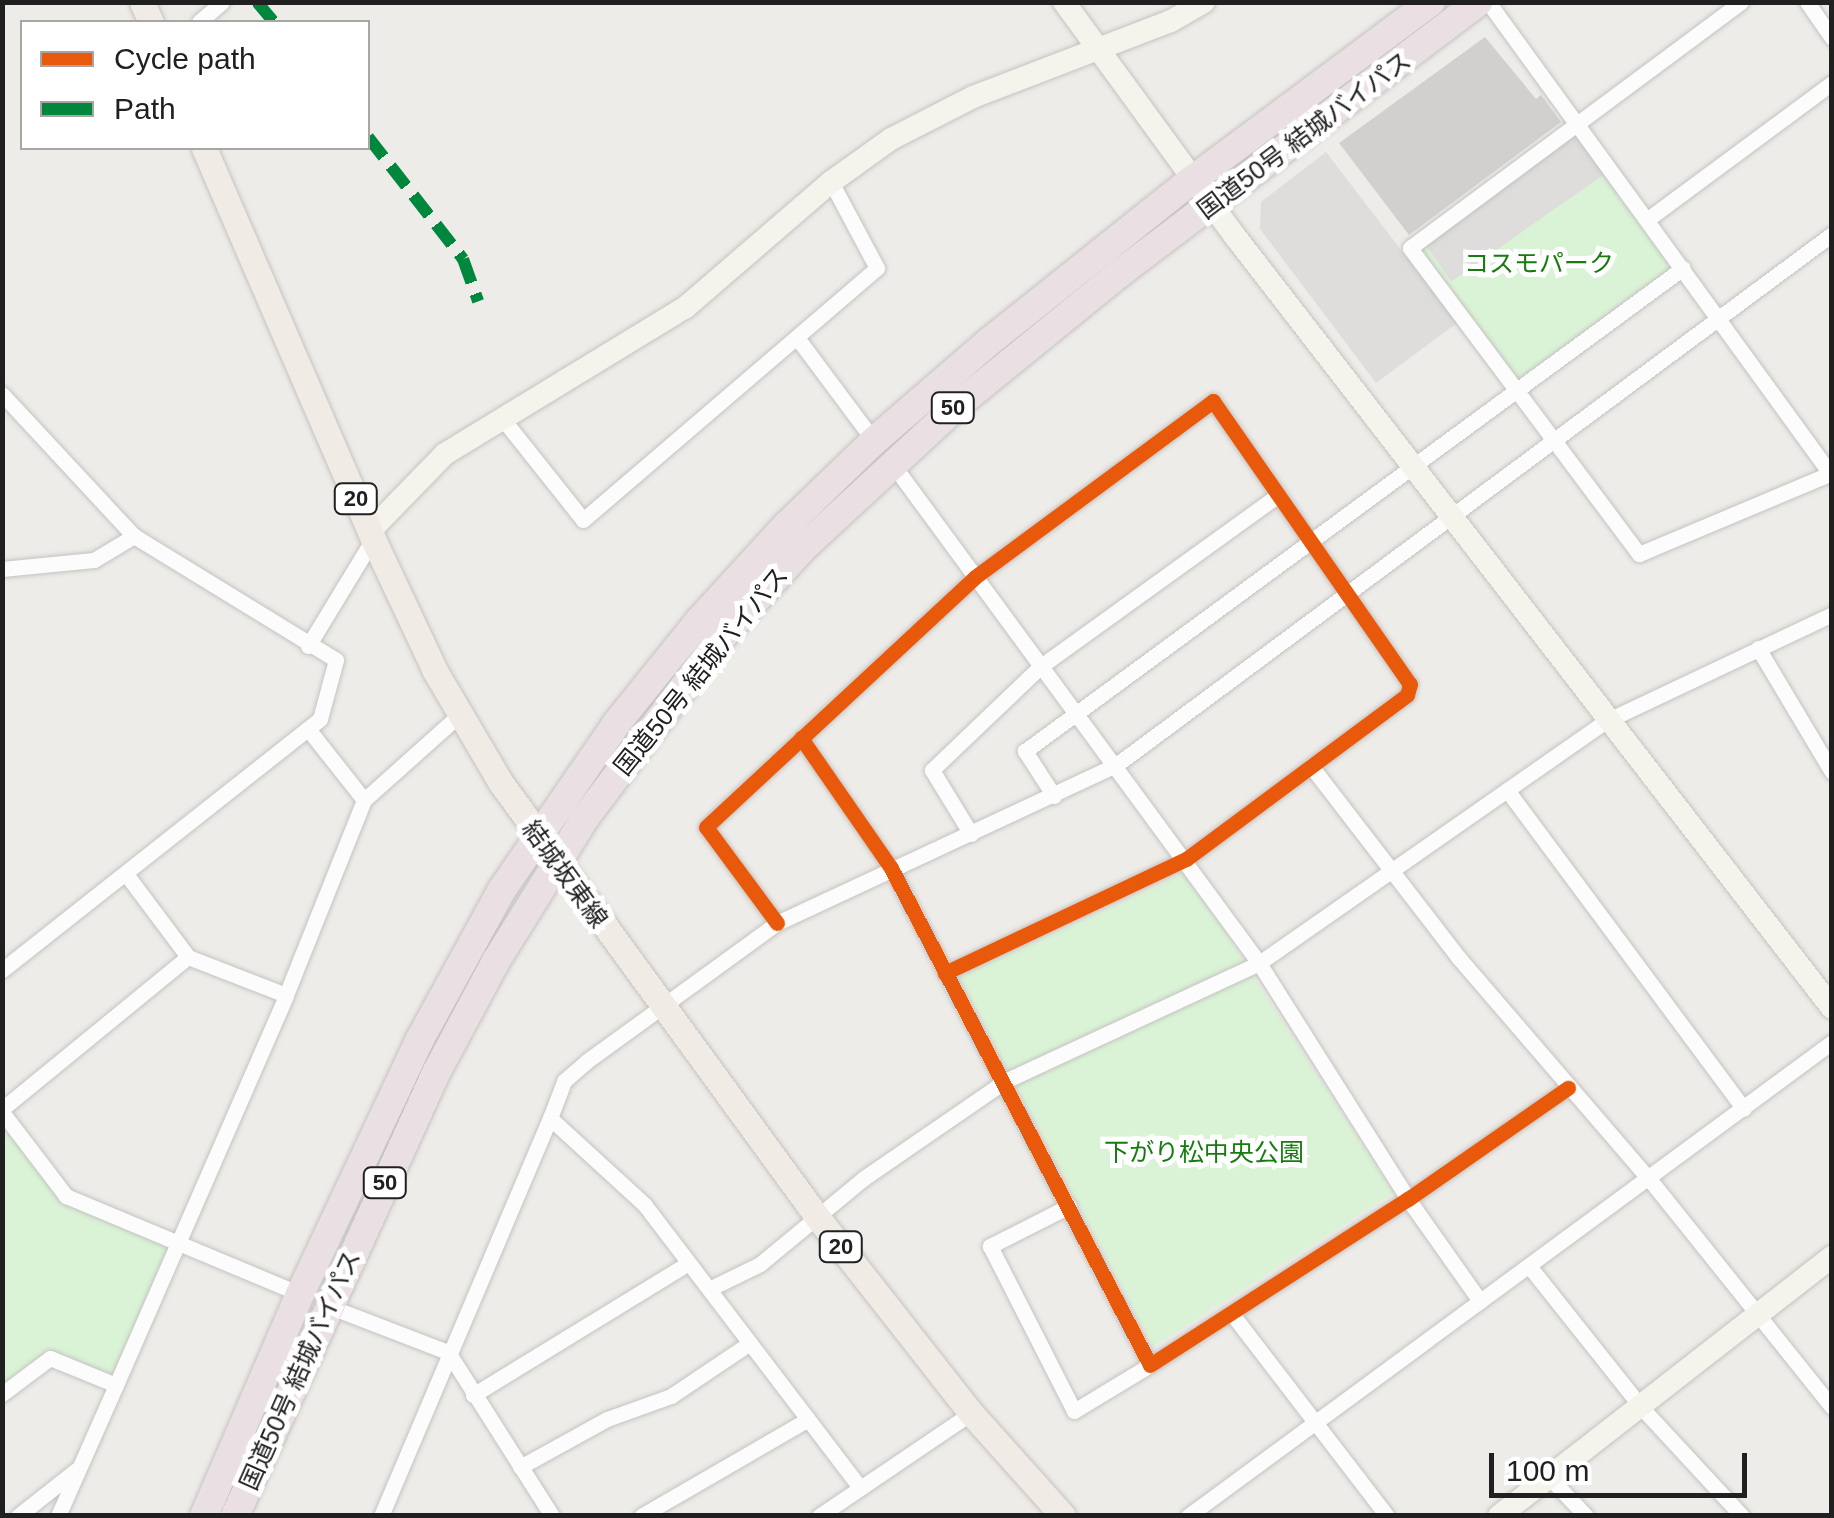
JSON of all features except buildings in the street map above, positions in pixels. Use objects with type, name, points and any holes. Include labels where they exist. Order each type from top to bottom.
[{"type":"highway","name":"国道50号 結城バイパス","points":[[235,1516],[436,1073],[555,861],[636,746],[720,639],[805,546],[882,452],[990,341],[1192,180],[1431,2]]},
{"type":"highway","name":"国道50号 結城バイパス","points":[[204,1516],[300,1294],[427,1026],[536,835],[616,724],[700,621],[786,526],[1478,2]]},
{"type":"main road","name":"結城坂東線","points":[[205,150],[371,535],[460,716],[536,835],[818,1218],[970,1413],[1063,1516]]},
{"type":"street","points":[[201,20],[222,2]]},
{"type":"street","points":[[1064,2],[1211,205],[1606,722],[1832,1008]]},
{"type":"street","points":[[308,646],[371,535],[445,454],[686,307],[831,182],[891,139],[945,111],[1096,51],[1204,2]]},
{"type":"street","points":[[1488,2],[1578,122],[1831,474],[1639,554],[1410,248],[1578,122],[1742,2]]},
{"type":"street","points":[[1806,2],[1832,38]]},
{"type":"street","points":[[1648,219],[1832,84]]},
{"type":"street","points":[[502,418],[582,520],[877,268],[831,182]]},
{"type":"street","points":[[381,1516],[564,1081],[777,923],[1116,765],[1826,238],[1832,257]]},
{"type":"street","points":[[1054,796],[1025,751],[1683,268]]},
{"type":"street","points":[[798,339],[1186,859],[1259,963],[1408,1199],[1480,1301]]},
{"type":"street","points":[[2,394],[134,536],[336,660],[320,719],[2,970]]},
{"type":"street","points":[[777,923],[706,827],[975,577],[1212,401],[1410,684],[1408,694],[1186,859],[945,973]]},
{"type":"street","points":[[971,834],[932,770],[1041,666],[1278,495]]},
{"type":"street","points":[[2,569],[94,560],[134,536]]},
{"type":"street","points":[[709,1289],[760,1264],[864,1178],[1005,1080],[1259,963],[1606,722],[1832,614]]},
{"type":"street","points":[[1758,648],[1832,772]]},
{"type":"street","points":[[58,1516],[286,995],[364,800],[460,716]]},
{"type":"street","points":[[308,729],[364,800]]},
{"type":"street","points":[[801,738],[891,868],[1005,1080],[1150,1365]]},
{"type":"street","points":[[1816,747],[1832,739]]},
{"type":"street","points":[[1311,766],[1391,870],[1568,1088],[1650,1180],[1756,1316],[1825,1388],[1832,1408]]},
{"type":"street","points":[[1507,790],[1744,1109]]},
{"type":"street","points":[[126,874],[188,957],[286,995]]},
{"type":"street","points":[[188,957],[2,1110],[66,1196],[300,1294]]},
{"type":"street","points":[[1188,1516],[1314,1420],[1650,1180],[1832,1042]]},
{"type":"street","points":[[1069,1206],[990,1246],[1074,1411],[1408,1199],[1568,1088]]},
{"type":"street","points":[[550,1118],[644,1204],[858,1485]]},
{"type":"street","points":[[1499,1516],[1832,1257]]},
{"type":"street","points":[[473,1395],[688,1264]]},
{"type":"street","points":[[1529,1266],[1641,1407],[1742,1516]]},
{"type":"street","points":[[328,1306],[448,1352],[552,1516]]},
{"type":"street","points":[[1232,1314],[1387,1516]]},
{"type":"street","points":[[520,1468],[608,1419],[671,1396],[750,1343]]},
{"type":"street","points":[[2,1394],[50,1358],[116,1385]]},
{"type":"street","points":[[819,1516],[858,1485],[970,1413]]},
{"type":"street","points":[[641,1516],[808,1419]]},
{"type":"street","points":[[18,1516],[80,1467]]},
{"type":"street","points":[[1549,1478],[1586,1516]]},
{"type":"green space","name":"コスモパーク","points":[[1577,130],[1676,266],[1513,384],[1414,248]]},
{"type":"green space","name":"下がり松中央公園","points":[[1186,872],[1393,1193],[1153,1347],[959,977]]},
{"type":"green space","points":[[2,1126],[64,1201],[172,1245],[113,1377],[48,1350],[3,1384]]},
{"type":"shaded area","points":[[1577,130],[1607,173],[1451,282],[1421,239]]},
{"type":"shaded area","points":[[1326,152],[1457,323],[1376,383],[1260,229],[1261,202]]},
{"type":"marked path","points":[[257,2],[272,20]]},
{"type":"marked path","points":[[370,140],[463,259],[478,301]]},
{"type":"cycle path","points":[[777,923],[706,827],[975,577],[1213,401],[1410,684],[1407,695],[1186,859],[945,973]]},
{"type":"cycle path","points":[[801,738],[891,868],[1150,1365],[1408,1199],[1568,1088]]}]
